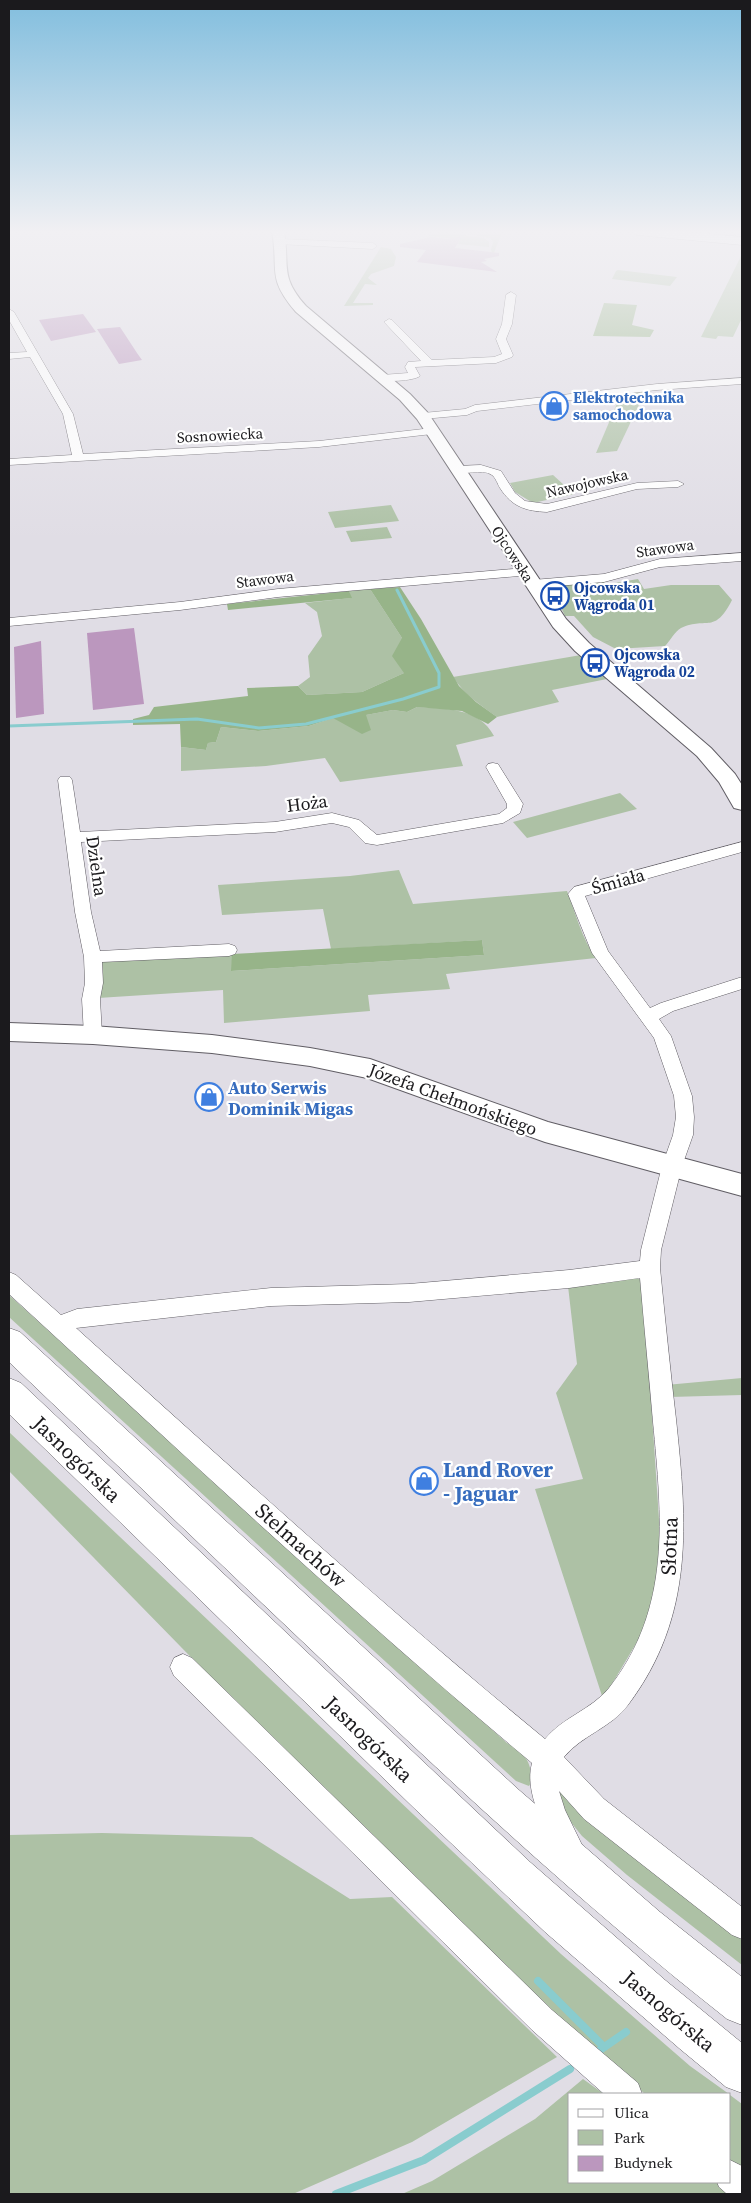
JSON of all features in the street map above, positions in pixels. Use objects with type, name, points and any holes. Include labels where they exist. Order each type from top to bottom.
[{"type":"main road","name":"Jasnogórska","points":[[9,1342],[492,1793],[584,1875],[690,1964],[742,2004]]},
{"type":"main road","name":"Jasnogórska","points":[[9,1393],[556,1914],[638,1986],[742,2070]]},
{"type":"street","points":[[21,334],[68,414],[74,430],[78,457]]},
{"type":"street","name":"Ojcowska","points":[[331,334],[382,378],[428,423],[560,623],[572,638],[704,752],[728,779],[742,803]]},
{"type":"street","points":[[400,334],[428,362]]},
{"type":"street","points":[[382,378],[415,376],[410,367],[412,364],[496,360],[508,355],[501,339],[503,334]]},
{"type":"street","points":[[9,356],[33,354]]},
{"type":"street","name":"Sosnowiecka","points":[[9,462],[319,444],[428,423],[475,408],[657,387],[742,381]]},
{"type":"street","name":"Nawojowska","points":[[460,469],[481,468],[497,473],[509,496],[521,505],[535,508],[547,508],[637,486],[678,484]]},
{"type":"street","name":"Stawowa","points":[[9,622],[180,606],[278,593],[530,578],[604,578],[660,563],[742,557]]},
{"type":"street","name":"Hoża","points":[[73,837],[275,826],[332,818],[354,823],[371,840],[410,836],[503,818],[516,810],[515,804],[493,767]]},
{"type":"street","name":"Dzielna","points":[[65,780],[83,912],[93,957],[94,983],[91,999],[93,1035]]},
{"type":"street","name":"Śmiała","points":[[672,1166],[683,1134],[685,1117],[683,1096],[662,1036],[649,1016],[600,954],[576,894],[580,891],[742,847]]},
{"type":"street","points":[[93,957],[229,950]]},
{"type":"street","points":[[649,1016],[667,1007],[742,983]]},
{"type":"street","name":"Józefa Chełmońskiego","points":[[9,1032],[93,1035],[212,1044],[310,1057],[370,1068],[545,1132],[742,1185]]},
{"type":"street","name":"Słotna","points":[[547,1758],[561,1740],[602,1714],[620,1693],[641,1658],[658,1623],[668,1586],[672,1530],[668,1462],[650,1268],[651,1250],[672,1166]]},
{"type":"street","points":[[59,1326],[78,1318],[271,1297],[409,1293],[569,1279],[650,1268]]},
{"type":"street","name":"Stelmachów","points":[[9,1281],[292,1537],[477,1700],[547,1758],[594,1809],[742,1925]]},
{"type":"street","points":[[184,1667],[542,2020],[626,2093]]},
{"type":"street","points":[[547,1758],[545,1782],[550,1806],[558,1827],[584,1875]]},
{"type":"street","points":[[731,2177],[742,2186]]},
{"type":"green space","points":[[594,334],[652,334],[650,337],[593,336]]},
{"type":"green space","points":[[703,334],[735,334],[733,337],[718,336],[716,339],[701,337]]},
{"type":"green space","points":[[646,390],[617,451],[596,453],[621,394]]},
{"type":"green space","points":[[553,475],[574,494],[533,503],[515,492],[510,483]]},
{"type":"green space","points":[[391,505],[399,521],[335,528],[328,512]]},
{"type":"green space","points":[[387,527],[392,538],[351,542],[346,531]]},
{"type":"green space","points":[[638,579],[644,589],[671,585],[719,585],[732,600],[726,611],[715,621],[681,628],[665,646],[616,649],[593,637],[574,616],[565,616],[551,586],[603,582],[609,584]]},
{"type":"green space","points":[[400,587],[421,619],[459,686],[476,702],[497,717],[488,724],[462,711],[417,707],[407,712],[393,710],[366,715],[371,730],[362,734],[333,718],[309,726],[258,731],[221,727],[216,742],[208,743],[206,750],[181,747],[180,724],[133,725],[133,719],[149,715],[154,707],[248,696],[247,688],[298,686],[307,695],[362,692],[404,673],[392,656],[402,638],[370,589]]},
{"type":"green space","points":[[370,589],[402,638],[404,673],[362,692],[307,695],[298,686],[310,677],[308,656],[322,636],[317,612],[305,603],[351,598],[349,591]]},
{"type":"green space","points":[[349,591],[352,598],[228,610],[227,604]]},
{"type":"green space","points":[[581,655],[607,679],[552,690],[559,702],[497,717],[467,694],[453,677]]},
{"type":"green space","points":[[417,707],[460,711],[480,720],[494,736],[456,745],[463,766],[340,782],[325,758],[266,766],[181,771],[181,747],[206,750],[208,743],[216,742],[221,727],[258,731],[309,726],[333,718],[393,710],[407,712]]},
{"type":"green space","points":[[620,793],[637,809],[527,838],[513,822]]},
{"type":"green space","points":[[399,870],[413,904],[567,891],[583,935],[596,958],[446,974],[450,989],[368,995],[370,1011],[224,1023],[223,990],[98,998],[103,979],[102,961],[232,954],[232,971],[484,955],[482,940],[331,949],[323,909],[222,915],[218,885],[350,876]]},
{"type":"green space","points":[[482,940],[484,955],[231,971],[232,954]]},
{"type":"green space","points":[[632,1275],[643,1281],[660,1534],[659,1585],[643,1632],[603,1699],[535,1489],[583,1479],[556,1393],[577,1364],[568,1286]]},
{"type":"green space","points":[[9,1295],[507,1743],[523,1754],[530,1768],[532,1781],[529,1786],[516,1781],[9,1317]]},
{"type":"green space","points":[[742,1378],[742,1395],[670,1397],[666,1385]]},
{"type":"green space","points":[[9,1432],[561,1954],[690,2066],[728,2093],[644,2093],[546,2009],[265,1733],[9,1471]]},
{"type":"green space","points":[[560,1789],[598,1823],[742,1940],[742,1965],[627,1875],[582,1836],[561,1810],[557,1800]]},
{"type":"green space","points":[[102,1833],[252,1837],[350,1899],[392,1897],[557,2057],[412,2142],[293,2194],[9,2194],[9,1835]]},
{"type":"green space","points":[[583,2079],[603,2093],[568,2093],[568,2183],[720,2183],[734,2194],[402,2194],[432,2181],[535,2119]]},
{"type":"green space","points":[[731,2096],[742,2104],[742,2171],[731,2163]]},
{"type":"building","points":[[47,334],[87,334],[51,341]]},
{"type":"building","points":[[100,334],[125,334],[142,360],[119,364]]},
{"type":"building","points":[[134,628],[144,704],[93,710],[87,633]]},
{"type":"building","points":[[41,641],[44,714],[16,718],[14,647]]},
{"type":"waterway","points":[[9,726],[197,719],[259,728],[306,724],[403,699],[439,687],[439,673],[397,590]]},
{"type":"waterway","points":[[538,1981],[604,2047]]},
{"type":"waterway","points":[[600,2050],[626,2032]]},
{"type":"waterway","points":[[336,2194],[424,2160],[570,2069]]},
{"type":"place","name":"Elektrotechnika samochodowa","points":[[554,406]]},
{"type":"place","name":"Ojcowska Wągroda 01","points":[[555,596]]},
{"type":"place","name":"Ojcowska Wągroda 02","points":[[595,663]]},
{"type":"place","name":"Auto Serwis Dominik Migas","points":[[209,1097]]},
{"type":"place","name":"Land Rover - Jaguar","points":[[424,1481]]}]
